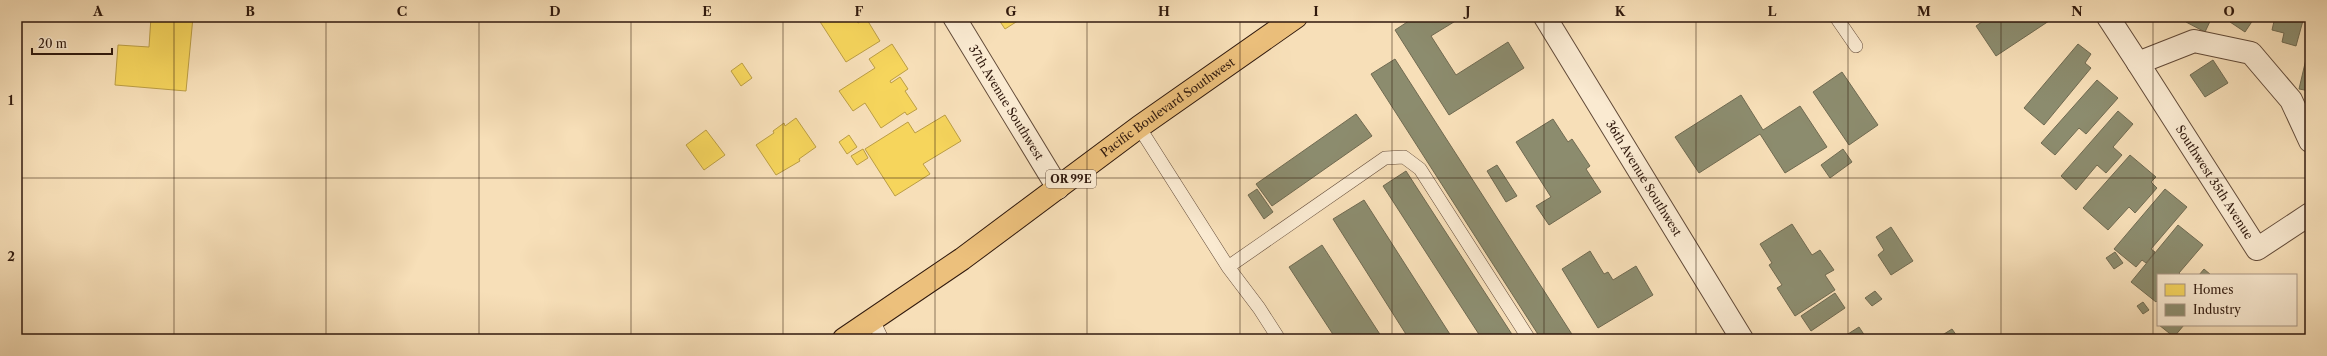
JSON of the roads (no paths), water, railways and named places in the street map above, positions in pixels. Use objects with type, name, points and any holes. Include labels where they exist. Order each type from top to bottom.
[{"type":"main road","name":"Pacific Boulevard Southwest","points":[[844,339],[878,330],[1058,188],[1139,127],[1296,17]]},
{"type":"street","name":"37th Avenue Southwest","points":[[954,17],[1058,188]]},
{"type":"street","name":"36th Avenue Southwest","points":[[1545,17],[1742,339]]},
{"type":"street","name":"Southwest 35th Avenue","points":[[2108,17],[2257,250],[2310,214]]},
{"type":"street","points":[[2138,62],[2194,41],[2251,53],[2291,100],[2310,141]]},
{"type":"lane","points":[[1836,17],[1856,46]]},
{"type":"lane","points":[[1139,127],[1228,267],[1259,308],[1279,339]]},
{"type":"lane","points":[[1228,267],[1385,158],[1404,156],[1420,169],[1529,339]]}]
